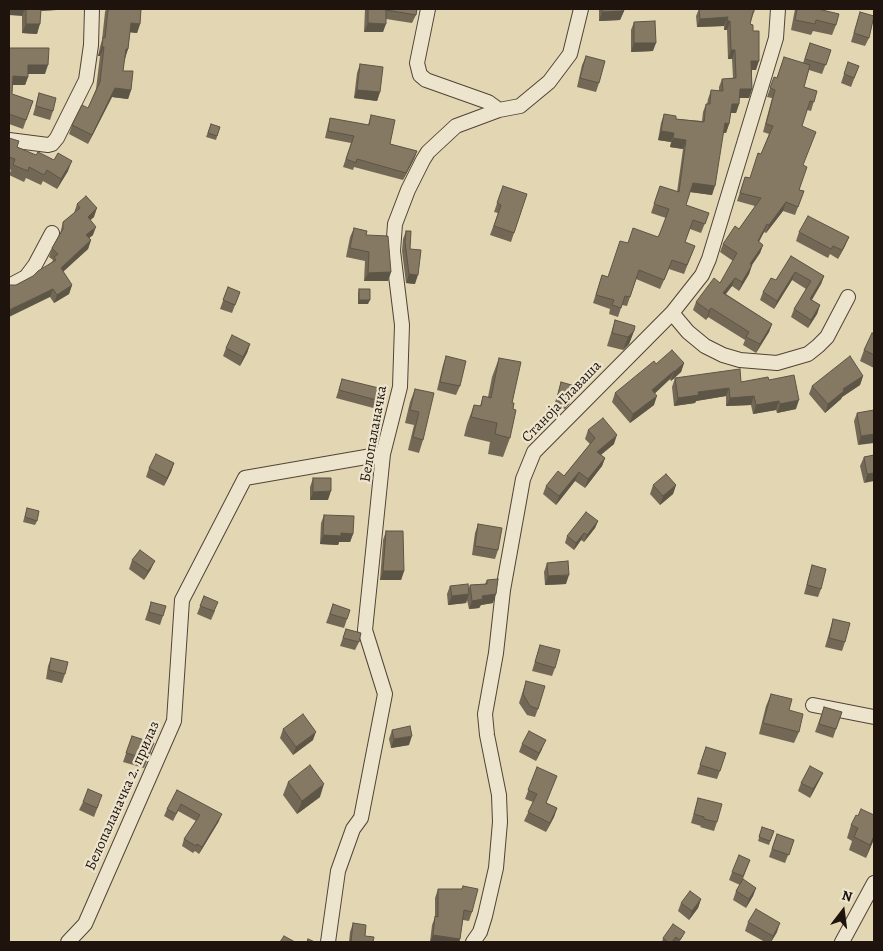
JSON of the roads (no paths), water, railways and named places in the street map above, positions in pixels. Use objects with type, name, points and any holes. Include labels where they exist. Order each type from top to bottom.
[{"type":"street","points":[[9,140],[48,145],[52,144],[57,138],[86,80],[92,9]]},
{"type":"street","points":[[428,9],[417,63],[420,75],[426,80],[488,102],[499,110]]},
{"type":"street","name":"Белопаланачка","points":[[328,942],[338,871],[353,829],[360,818],[385,694],[366,630],[384,454],[400,387],[402,326],[393,251],[395,224],[408,190],[428,152],[456,126],[499,110],[520,106],[550,82],[570,54],[581,9]]},
{"type":"street","name":"Станоја Главаша","points":[[473,942],[480,932],[485,916],[496,868],[500,822],[499,795],[487,735],[485,714],[496,652],[503,590],[523,479],[534,452],[672,313],[702,275],[709,259],[776,38],[778,9]]},
{"type":"street","points":[[9,286],[26,277],[35,265],[52,233]]},
{"type":"street","points":[[672,313],[688,332],[705,346],[723,355],[740,360],[777,364],[808,354],[818,346],[827,337],[848,297]]},
{"type":"street","name":"Белопаланачка 2. прилаз","points":[[68,942],[85,924],[174,721],[182,600],[245,478],[384,454]]},
{"type":"street","points":[[813,705],[874,716]]},
{"type":"street","points":[[842,942],[874,884]]}]
